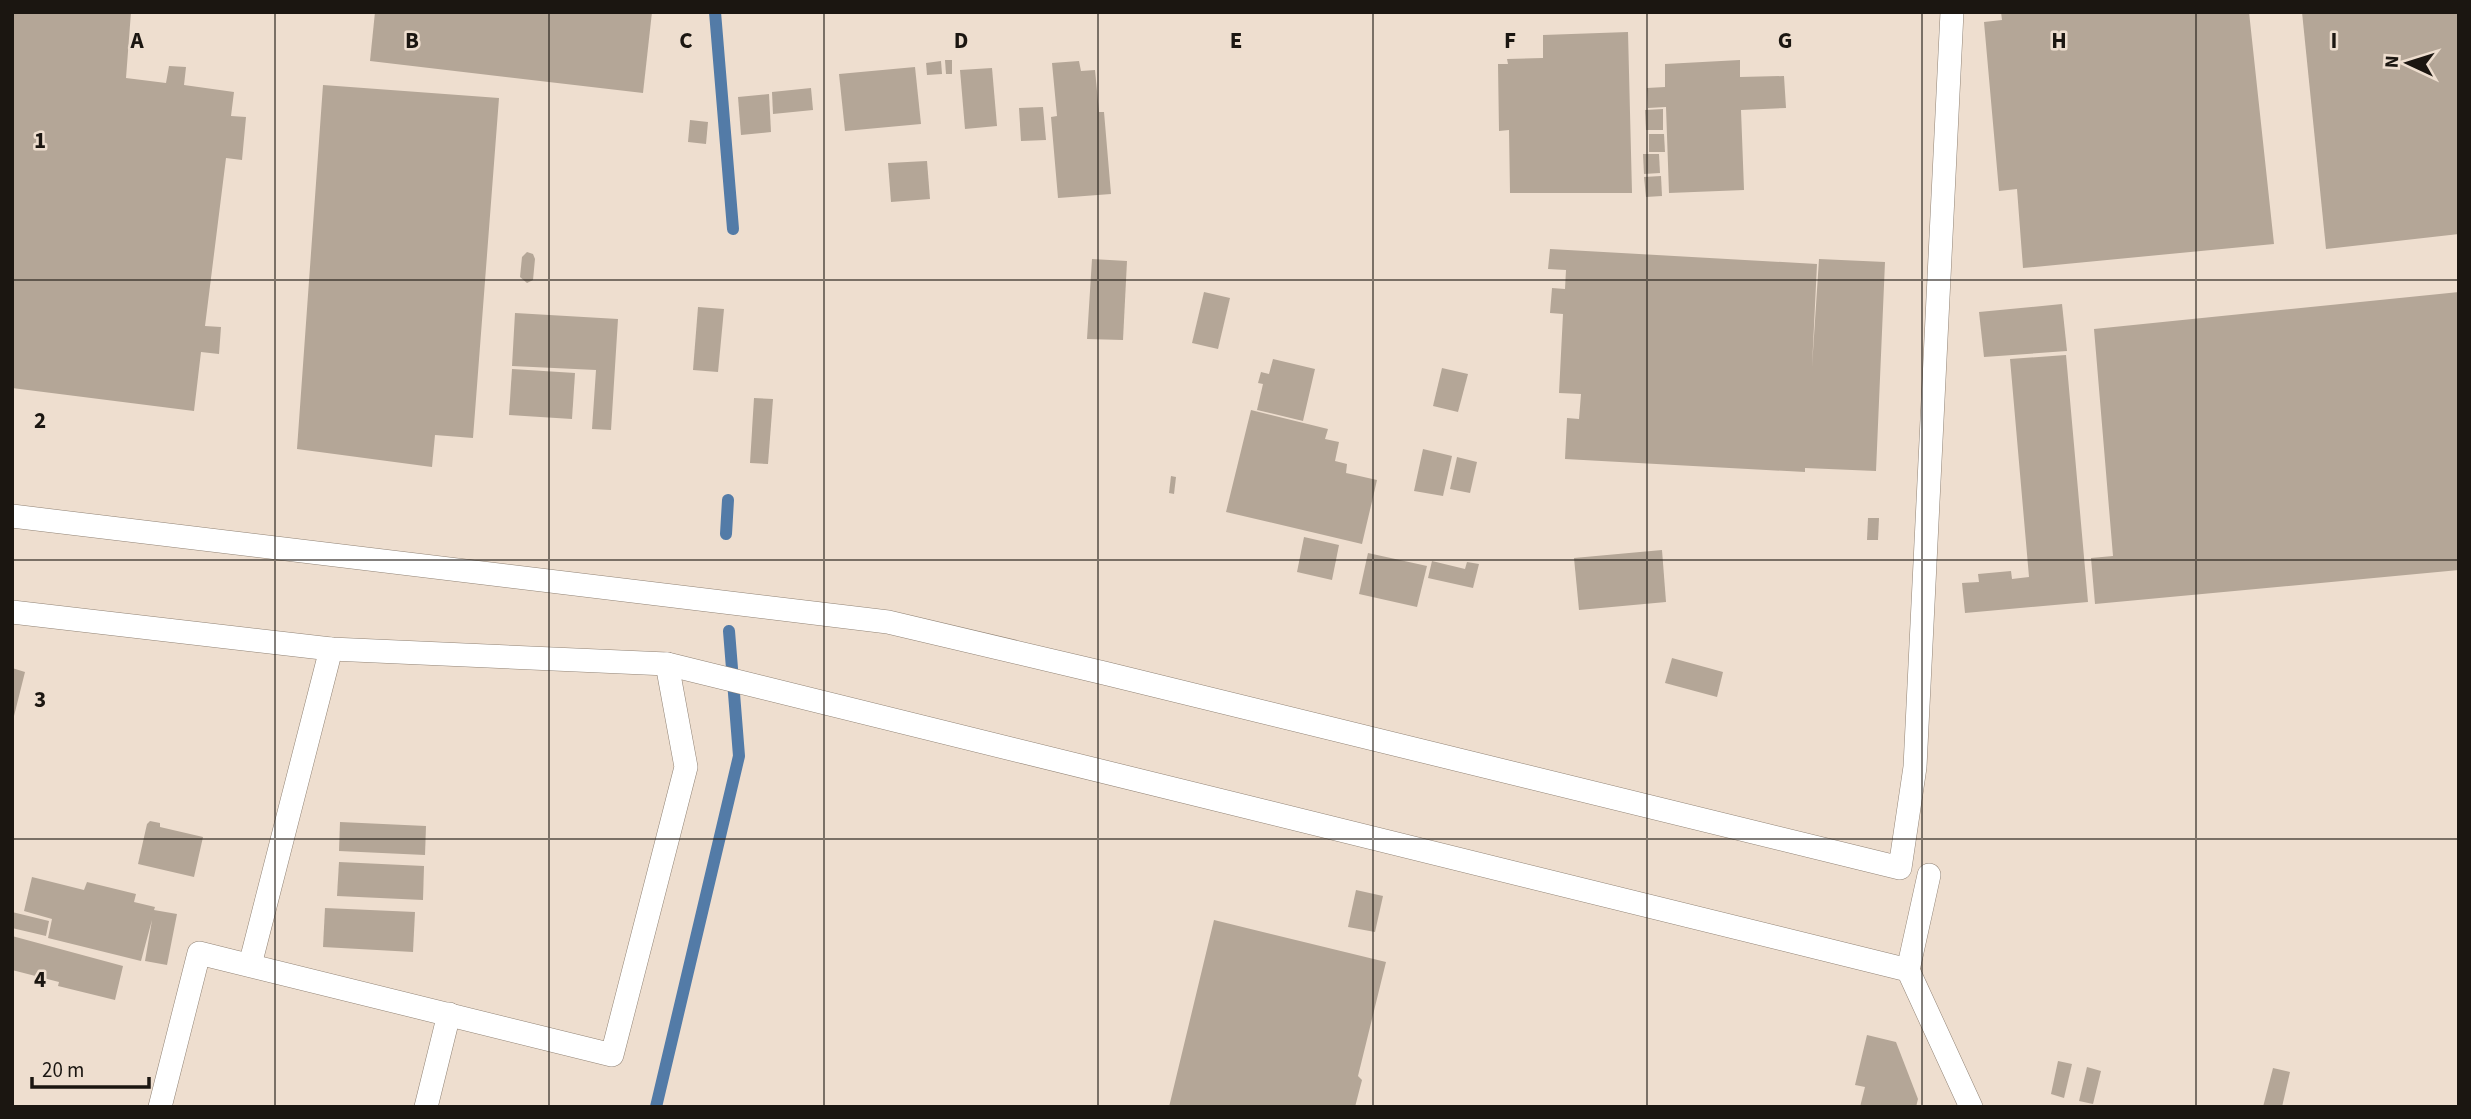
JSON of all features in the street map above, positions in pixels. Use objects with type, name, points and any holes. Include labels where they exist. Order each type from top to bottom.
[{"type":"lane","points":[[12,516],[888,622],[1900,868],[1914,767],[1952,12]]},
{"type":"lane","points":[[12,612],[331,649],[667,664],[1908,970]]},
{"type":"lane","points":[[250,965],[331,649]]},
{"type":"lane","points":[[160,1107],[199,953],[612,1055],[686,767],[667,664]]},
{"type":"lane","points":[[1929,875],[1908,970],[1970,1107]]},
{"type":"lane","points":[[426,1107],[449,1014]]},
{"type":"building","points":[[12,12],[131,12],[126,78],[166,83],[169,66],[186,67],[184,85],[234,92],[231,116],[246,117],[242,160],[226,158],[205,326],[221,327],[219,354],[201,352],[194,411],[12,388]]},
{"type":"building","points":[[375,12],[652,12],[643,93],[370,61]]},
{"type":"building","points":[[2001,12],[2249,12],[2274,244],[2023,268],[2017,189],[1999,191],[1984,22],[2002,20]]},
{"type":"building","points":[[2302,12],[2459,12],[2459,234],[2326,249]]},
{"type":"building","points":[[1628,32],[1632,193],[1510,193],[1509,130],[1499,131],[1498,64],[1508,64],[1507,59],[1543,58],[1543,35]]},
{"type":"building","points":[[945,60],[952,60],[952,74],[946,74]]},
{"type":"building","points":[[1740,60],[1740,77],[1784,76],[1786,108],[1741,110],[1744,190],[1669,193],[1666,107],[1648,108],[1647,88],[1665,87],[1665,64]]},
{"type":"building","points":[[941,61],[942,74],[927,75],[926,63]]},
{"type":"building","points":[[1079,61],[1081,71],[1095,70],[1099,112],[1104,112],[1111,194],[1058,198],[1051,117],[1057,116],[1052,63]]},
{"type":"building","points":[[915,67],[921,124],[845,131],[839,74]]},
{"type":"building","points":[[992,68],[997,126],[965,129],[960,70]]},
{"type":"building","points":[[323,85],[499,98],[473,438],[435,435],[432,467],[297,449]]},
{"type":"building","points":[[811,88],[813,110],[773,114],[772,92]]},
{"type":"building","points":[[769,94],[771,132],[741,135],[738,97]]},
{"type":"building","points":[[1043,107],[1046,140],[1021,141],[1019,108]]},
{"type":"building","points":[[1663,109],[1663,130],[1646,130],[1645,110]]},
{"type":"building","points":[[690,120],[708,122],[706,144],[688,142]]},
{"type":"building","points":[[1649,134],[1664,134],[1665,152],[1649,152]]},
{"type":"building","points":[[1643,154],[1659,154],[1660,173],[1644,174]]},
{"type":"building","points":[[927,161],[930,199],[891,202],[888,163]]},
{"type":"building","points":[[1661,176],[1662,196],[1646,197],[1644,177]]},
{"type":"building","points":[[1550,249],[1817,264],[1812,367],[1819,259],[1885,262],[1876,471],[1805,468],[1805,472],[1565,459],[1567,418],[1579,419],[1581,394],[1559,393],[1563,314],[1550,313],[1552,288],[1565,289],[1566,270],[1548,269]]},
{"type":"building","points":[[527,252],[533,254],[535,259],[533,280],[527,283],[520,277],[522,257]]},
{"type":"building","points":[[1092,259],[1127,261],[1123,340],[1087,339]]},
{"type":"building","points":[[1204,292],[1230,298],[1218,349],[1192,343]]},
{"type":"building","points":[[2459,292],[2459,570],[2095,604],[2091,558],[2113,556],[2094,329]]},
{"type":"building","points":[[2062,304],[2067,351],[1984,357],[1979,312]]},
{"type":"building","points":[[698,307],[724,309],[718,372],[693,370]]},
{"type":"building","points":[[515,313],[618,319],[611,430],[592,429],[596,370],[512,366]]},
{"type":"building","points":[[2066,355],[2088,602],[1965,613],[1962,583],[1979,582],[1978,574],[2011,571],[2012,579],[2029,577],[2010,359]]},
{"type":"building","points":[[1273,359],[1315,369],[1303,421],[1257,410],[1263,384],[1258,383],[1261,372],[1269,374]]},
{"type":"building","points":[[1442,368],[1468,374],[1458,412],[1433,406]]},
{"type":"building","points":[[512,369],[575,373],[572,419],[509,415]]},
{"type":"building","points":[[754,398],[773,399],[768,464],[750,463]]},
{"type":"building","points":[[1251,410],[1328,429],[1325,439],[1339,442],[1335,461],[1347,464],[1346,473],[1377,480],[1362,544],[1226,512]]},
{"type":"building","points":[[1423,449],[1452,456],[1443,496],[1414,491]]},
{"type":"building","points":[[1457,457],[1477,462],[1470,493],[1450,489]]},
{"type":"building","points":[[1171,476],[1176,477],[1174,494],[1169,493]]},
{"type":"building","points":[[1868,518],[1879,518],[1878,540],[1867,540]]},
{"type":"building","points":[[1304,537],[1339,545],[1332,580],[1297,572]]},
{"type":"building","points":[[1662,550],[1666,602],[1579,610],[1574,558]]},
{"type":"building","points":[[1368,553],[1427,566],[1417,607],[1359,594]]},
{"type":"building","points":[[1432,561],[1465,569],[1467,562],[1479,564],[1473,588],[1428,578]]},
{"type":"building","points":[[1672,658],[1723,672],[1717,697],[1665,683]]},
{"type":"building","points":[[12,668],[25,672],[13,720],[12,720]]},
{"type":"building","points":[[150,821],[160,823],[160,827],[203,837],[194,877],[138,864]]},
{"type":"building","points":[[340,822],[426,826],[425,855],[339,851]]},
{"type":"building","points":[[339,862],[424,866],[423,900],[337,896]]},
{"type":"building","points":[[32,877],[84,890],[87,882],[136,894],[134,902],[155,907],[154,910],[177,914],[167,965],[145,961],[152,920],[141,961],[48,938],[52,919],[24,911]]},
{"type":"building","points":[[1356,890],[1383,896],[1375,932],[1348,927]]},
{"type":"building","points":[[325,908],[415,912],[413,952],[323,947]]},
{"type":"building","points":[[12,912],[49,921],[46,936],[12,928]]},
{"type":"building","points":[[1214,920],[1386,962],[1358,1076],[1362,1080],[1355,1107],[1169,1107]]},
{"type":"building","points":[[12,936],[123,966],[115,1000],[58,986],[59,982],[12,970]]},
{"type":"building","points":[[1867,1035],[1896,1042],[1918,1099],[1916,1107],[1860,1107],[1865,1087],[1855,1085]]},
{"type":"building","points":[[2058,1061],[2072,1064],[2064,1098],[2051,1094]]},
{"type":"building","points":[[2087,1067],[2101,1071],[2093,1104],[2079,1101]]},
{"type":"building","points":[[2273,1068],[2290,1072],[2282,1107],[2263,1107]]},
{"type":"waterway","points":[[715,12],[733,229]]},
{"type":"waterway","points":[[726,534],[728,500]]},
{"type":"waterway","points":[[656,1107],[739,756],[729,631]]}]
